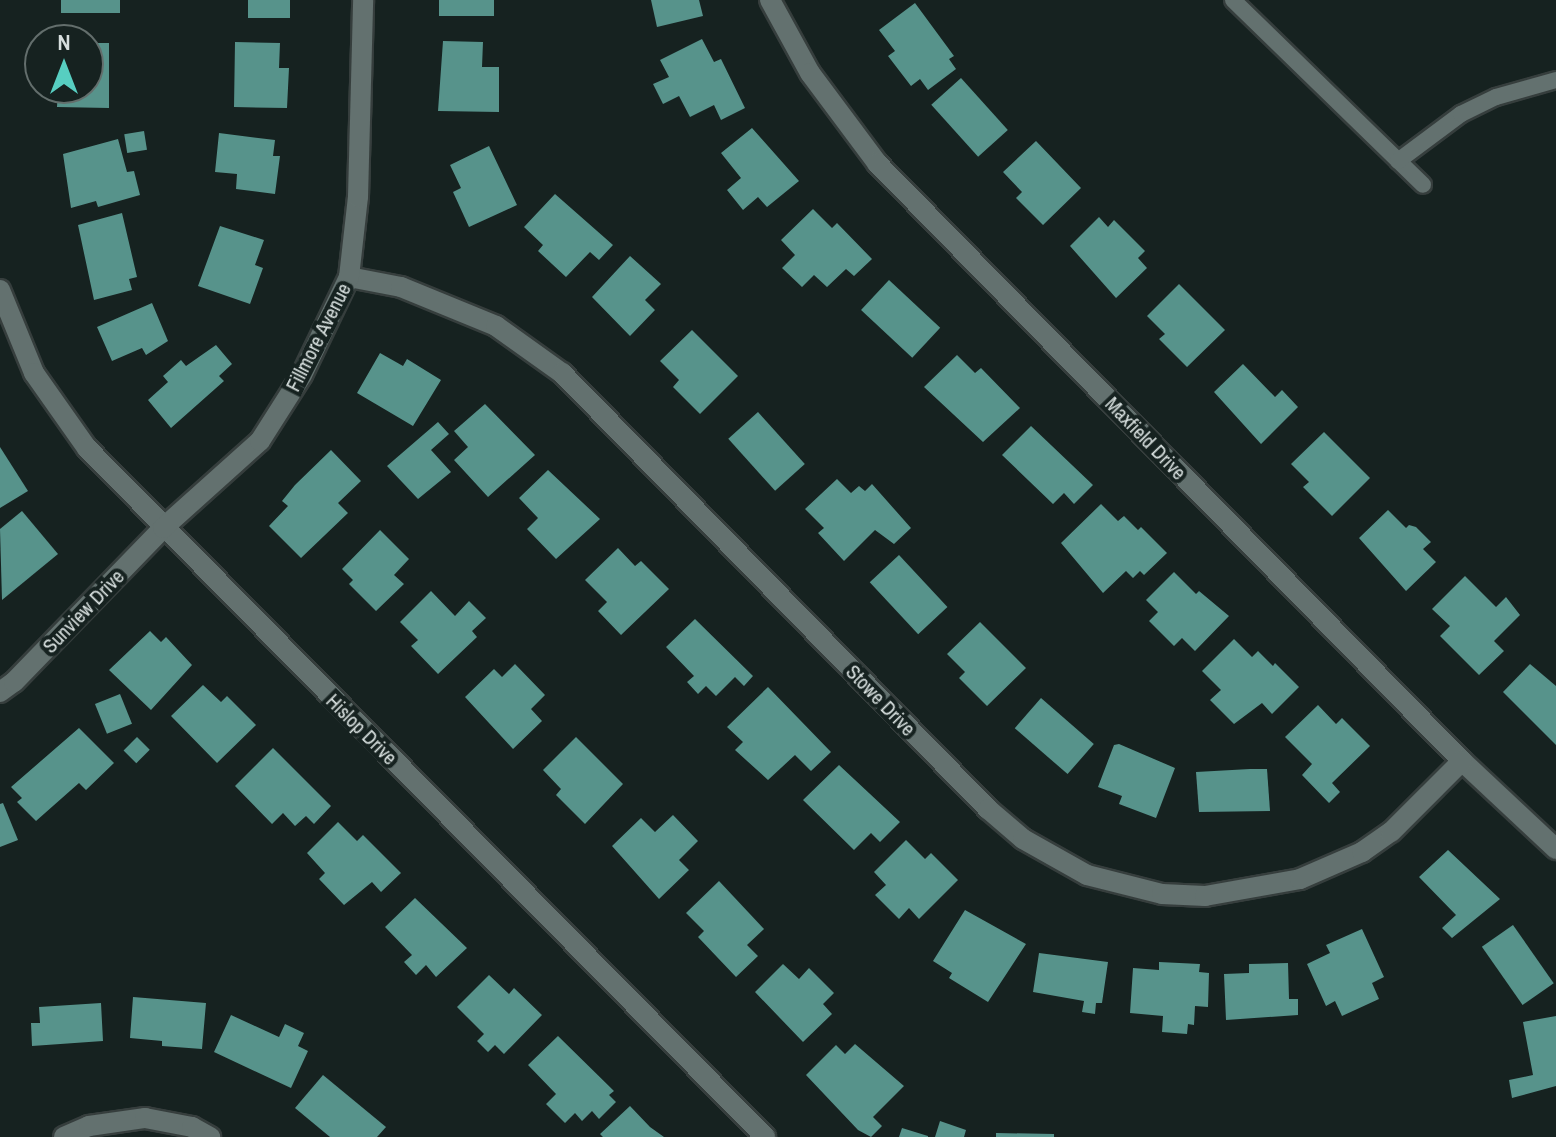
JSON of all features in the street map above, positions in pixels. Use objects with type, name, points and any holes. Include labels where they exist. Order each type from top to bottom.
[{"type":"street","name":"Fillmore Avenue","points":[[163,528],[260,441],[302,375],[349,277],[358,197],[363,0]]},
{"type":"street","name":"Maxfield Drive","points":[[770,0],[810,73],[877,163],[1462,761],[1556,849]]},
{"type":"street","name":"Stowe Drive","points":[[349,277],[401,287],[496,326],[562,373],[988,809],[1023,839],[1087,875],[1162,894],[1205,896],[1300,879],[1362,852],[1391,832],[1462,761]]},
{"type":"street","name":"Hislop Drive","points":[[0,290],[34,373],[87,448],[765,1137]]},
{"type":"street","name":"Sunview Drive","points":[[0,692],[14,682],[163,528]]},
{"type":"street","points":[[64,1137],[89,1126],[145,1118],[192,1127],[210,1137]]},
{"type":"lane","points":[[1233,0],[1423,185]]},
{"type":"lane","points":[[1398,161],[1461,114],[1496,97],[1556,80]]},
{"type":"building","points":[[61,0],[120,0],[120,13],[61,13]]},
{"type":"building","points":[[248,0],[290,0],[290,18],[248,18]]},
{"type":"building","points":[[439,0],[494,0],[494,16],[439,16]]},
{"type":"building","points":[[651,0],[699,0],[703,16],[657,27]]},
{"type":"building","points":[[915,3],[954,56],[949,59],[956,69],[928,90],[920,79],[911,86],[888,56],[895,51],[879,30]]},
{"type":"building","points":[[702,39],[714,62],[721,59],[745,108],[721,120],[714,105],[690,117],[679,96],[663,104],[653,84],[669,77],[660,60]]},
{"type":"building","points":[[443,41],[483,42],[482,67],[499,67],[499,112],[438,111]]},
{"type":"building","points":[[235,42],[280,43],[279,68],[289,68],[287,108],[234,107]]},
{"type":"building","points":[[104,43],[109,43],[109,108],[57,107],[57,104],[104,104]]},
{"type":"building","points":[[961,78],[1008,130],[978,157],[931,105]]},
{"type":"building","points":[[752,128],[799,181],[767,207],[758,197],[743,210],[727,190],[741,178],[721,153]]},
{"type":"building","points":[[144,131],[147,150],[127,153],[124,134]]},
{"type":"building","points":[[219,133],[275,140],[273,156],[280,156],[275,194],[236,189],[237,174],[215,172]]},
{"type":"building","points":[[118,139],[127,172],[134,171],[140,195],[98,207],[96,201],[71,208],[63,154]]},
{"type":"building","points":[[1036,141],[1081,188],[1043,225],[1016,198],[1022,192],[1003,172]]},
{"type":"building","points":[[489,146],[517,205],[469,227],[453,192],[461,188],[450,165]]},
{"type":"building","points":[[555,194],[613,245],[599,260],[590,252],[566,277],[538,251],[543,245],[524,227]]},
{"type":"building","points":[[813,209],[832,228],[837,223],[872,259],[854,276],[846,269],[827,287],[814,275],[802,287],[782,268],[795,255],[781,240]]},
{"type":"building","points":[[122,213],[137,277],[129,279],[132,290],[94,300],[78,225]]},
{"type":"building","points":[[1099,217],[1108,227],[1114,220],[1145,251],[1138,258],[1147,268],[1116,298],[1070,246]]},
{"type":"building","points":[[220,226],[264,240],[255,265],[263,268],[250,304],[198,286]]},
{"type":"building","points":[[630,256],[661,284],[645,300],[655,310],[630,336],[592,297]]},
{"type":"building","points":[[889,280],[940,328],[912,358],[861,310]]},
{"type":"building","points":[[1179,284],[1225,330],[1187,367],[1159,339],[1165,334],[1147,316]]},
{"type":"building","points":[[152,303],[168,341],[146,355],[142,348],[112,361],[97,327]]},
{"type":"building","points":[[692,330],[738,376],[700,414],[673,387],[679,380],[660,361]]},
{"type":"building","points":[[216,345],[232,364],[219,376],[224,381],[171,428],[148,400],[168,382],[163,376],[181,360],[186,366]]},
{"type":"building","points":[[380,353],[403,366],[407,359],[441,380],[413,426],[357,393]]},
{"type":"building","points":[[957,355],[975,373],[981,368],[1020,408],[983,442],[924,387]]},
{"type":"building","points":[[1243,364],[1275,397],[1282,390],[1298,407],[1261,444],[1214,392]]},
{"type":"building","points":[[485,404],[535,455],[488,497],[454,460],[468,447],[454,431]]},
{"type":"building","points":[[758,412],[805,464],[775,491],[728,439]]},
{"type":"building","points":[[438,422],[449,434],[431,450],[451,472],[418,499],[387,466]]},
{"type":"building","points":[[1031,426],[1093,485],[1074,504],[1064,493],[1053,504],[1002,455]]},
{"type":"building","points":[[1324,432],[1370,478],[1332,516],[1303,487],[1309,482],[1291,464]]},
{"type":"building","points":[[0,447],[28,491],[0,508]]},
{"type":"building","points":[[331,450],[361,481],[338,503],[348,513],[301,558],[269,526],[288,506],[282,501],[295,485]]},
{"type":"building","points":[[548,470],[600,519],[556,559],[527,529],[538,518],[519,498]]},
{"type":"building","points":[[837,479],[851,493],[859,486],[865,491],[872,484],[911,528],[894,544],[875,530],[844,561],[818,533],[824,528],[805,509]]},
{"type":"building","points":[[1101,504],[1118,521],[1124,516],[1138,530],[1141,527],[1167,553],[1144,575],[1140,571],[1133,578],[1126,571],[1103,593],[1061,543]]},
{"type":"building","points":[[1388,510],[1406,528],[1409,525],[1416,527],[1431,542],[1423,549],[1436,562],[1406,591],[1359,538]]},
{"type":"building","points":[[22,511],[58,554],[2,600],[0,529]]},
{"type":"building","points":[[380,530],[409,559],[394,575],[404,584],[376,611],[349,584],[353,580],[342,569]]},
{"type":"building","points":[[618,548],[635,566],[641,561],[669,589],[621,635],[598,611],[607,602],[585,580]]},
{"type":"building","points":[[899,555],[947,607],[918,634],[870,582]]},
{"type":"building","points":[[1174,572],[1196,594],[1199,591],[1229,616],[1195,651],[1182,638],[1174,646],[1149,621],[1158,612],[1146,600]]},
{"type":"building","points":[[1465,576],[1496,607],[1506,597],[1520,615],[1494,641],[1504,651],[1479,675],[1440,636],[1450,626],[1432,609]]},
{"type":"building","points":[[431,591],[455,616],[469,601],[486,618],[472,631],[477,637],[438,674],[411,646],[418,640],[400,622]]},
{"type":"building","points":[[695,619],[753,676],[744,686],[735,677],[716,696],[706,686],[698,694],[687,682],[694,676],[666,647]]},
{"type":"building","points":[[980,622],[1026,668],[987,706],[959,678],[965,672],[947,654]]},
{"type":"building","points":[[150,631],[161,642],[166,637],[192,665],[151,710],[109,670]]},
{"type":"building","points":[[1234,639],[1252,657],[1258,651],[1273,666],[1275,663],[1299,687],[1272,714],[1262,703],[1234,724],[1210,700],[1221,690],[1202,671]]},
{"type":"building","points":[[515,664],[545,695],[531,709],[542,721],[513,749],[465,697],[494,669],[502,677]]},
{"type":"building","points":[[1530,664],[1556,686],[1556,745],[1503,692]]},
{"type":"building","points":[[203,685],[221,702],[227,696],[256,725],[217,763],[171,716]]},
{"type":"building","points":[[768,687],[831,752],[811,771],[795,755],[768,780],[735,750],[743,742],[727,727]]},
{"type":"building","points":[[120,694],[132,724],[107,734],[95,704]]},
{"type":"building","points":[[1041,698],[1094,744],[1068,774],[1015,728]]},
{"type":"building","points":[[1318,705],[1336,724],[1342,718],[1370,746],[1332,783],[1340,792],[1329,803],[1302,775],[1312,764],[1285,737]]},
{"type":"building","points":[[79,728],[114,763],[86,790],[79,783],[36,821],[17,802],[22,798],[11,787]]},
{"type":"building","points":[[137,737],[150,750],[136,763],[124,750]]},
{"type":"building","points":[[576,737],[623,784],[585,824],[556,795],[561,789],[543,770]]},
{"type":"building","points":[[1119,744],[1175,768],[1156,818],[1119,804],[1122,796],[1098,787],[1114,745]]},
{"type":"building","points":[[273,748],[331,806],[314,824],[306,816],[295,826],[283,813],[272,824],[235,786]]},
{"type":"building","points":[[839,765],[900,822],[880,842],[871,833],[854,850],[803,800]]},
{"type":"building","points":[[1267,769],[1270,811],[1199,812],[1196,772]]},
{"type":"building","points":[[3,803],[18,840],[0,847],[0,804]]},
{"type":"building","points":[[673,815],[698,841],[679,860],[689,870],[659,899],[612,846],[641,818],[655,832]]},
{"type":"building","points":[[338,822],[357,841],[363,835],[401,873],[381,892],[372,882],[344,905],[319,879],[325,873],[307,853]]},
{"type":"building","points":[[906,840],[925,859],[931,853],[958,880],[919,919],[909,908],[899,919],[875,895],[886,885],[874,872]]},
{"type":"building","points":[[1448,850],[1500,899],[1452,938],[1442,928],[1456,915],[1419,877]]},
{"type":"building","points":[[719,881],[764,929],[747,945],[758,956],[736,977],[698,937],[704,931],[686,913]]},
{"type":"building","points":[[415,898],[467,948],[436,977],[426,965],[416,975],[404,962],[412,955],[385,927]]},
{"type":"building","points":[[965,910],[1026,944],[988,1002],[949,978],[952,973],[933,961]]},
{"type":"building","points":[[1513,925],[1554,983],[1523,1005],[1482,947]]},
{"type":"building","points":[[1362,929],[1384,977],[1372,983],[1379,999],[1342,1016],[1335,1001],[1326,1006],[1307,964],[1330,953],[1326,945]]},
{"type":"building","points":[[1039,953],[1108,962],[1102,1003],[1096,1003],[1095,1014],[1082,1012],[1084,1001],[1033,992]]},
{"type":"building","points":[[1159,962],[1200,964],[1199,972],[1209,973],[1208,1007],[1195,1006],[1194,1025],[1188,1024],[1187,1034],[1162,1032],[1163,1016],[1130,1013],[1133,968],[1159,970]]},
{"type":"building","points":[[1288,963],[1289,999],[1298,999],[1298,1015],[1226,1020],[1224,974],[1249,973],[1249,964]]},
{"type":"building","points":[[783,964],[799,979],[809,968],[834,993],[823,1004],[832,1014],[803,1042],[755,992]]},
{"type":"building","points":[[489,975],[509,994],[514,988],[542,1015],[504,1054],[495,1045],[488,1052],[477,1041],[484,1034],[457,1007]]},
{"type":"building","points":[[133,997],[206,1003],[202,1049],[162,1046],[162,1041],[130,1038]]},
{"type":"building","points":[[101,1003],[103,1041],[32,1046],[31,1023],[40,1023],[39,1007]]},
{"type":"building","points":[[231,1015],[279,1037],[285,1024],[304,1033],[298,1046],[308,1051],[291,1088],[214,1052]]},
{"type":"building","points":[[1556,1016],[1556,1086],[1512,1098],[1509,1080],[1533,1075],[1523,1022]]},
{"type":"building","points":[[558,1036],[614,1091],[609,1095],[616,1102],[599,1119],[592,1111],[582,1121],[575,1113],[565,1123],[546,1104],[556,1094],[528,1065]]},
{"type":"building","points":[[855,1044],[904,1086],[873,1117],[882,1126],[871,1137],[858,1130],[806,1075],[836,1045],[845,1054]]},
{"type":"building","points":[[323,1075],[386,1127],[377,1137],[330,1137],[295,1108]]},
{"type":"building","points":[[630,1106],[664,1137],[603,1137],[600,1134]]},
{"type":"building","points":[[940,1121],[966,1130],[964,1137],[935,1137]]},
{"type":"building","points":[[902,1128],[928,1136],[928,1137],[899,1137]]},
{"type":"building","points":[[996,1133],[1054,1134],[1054,1137],[996,1137]]}]
